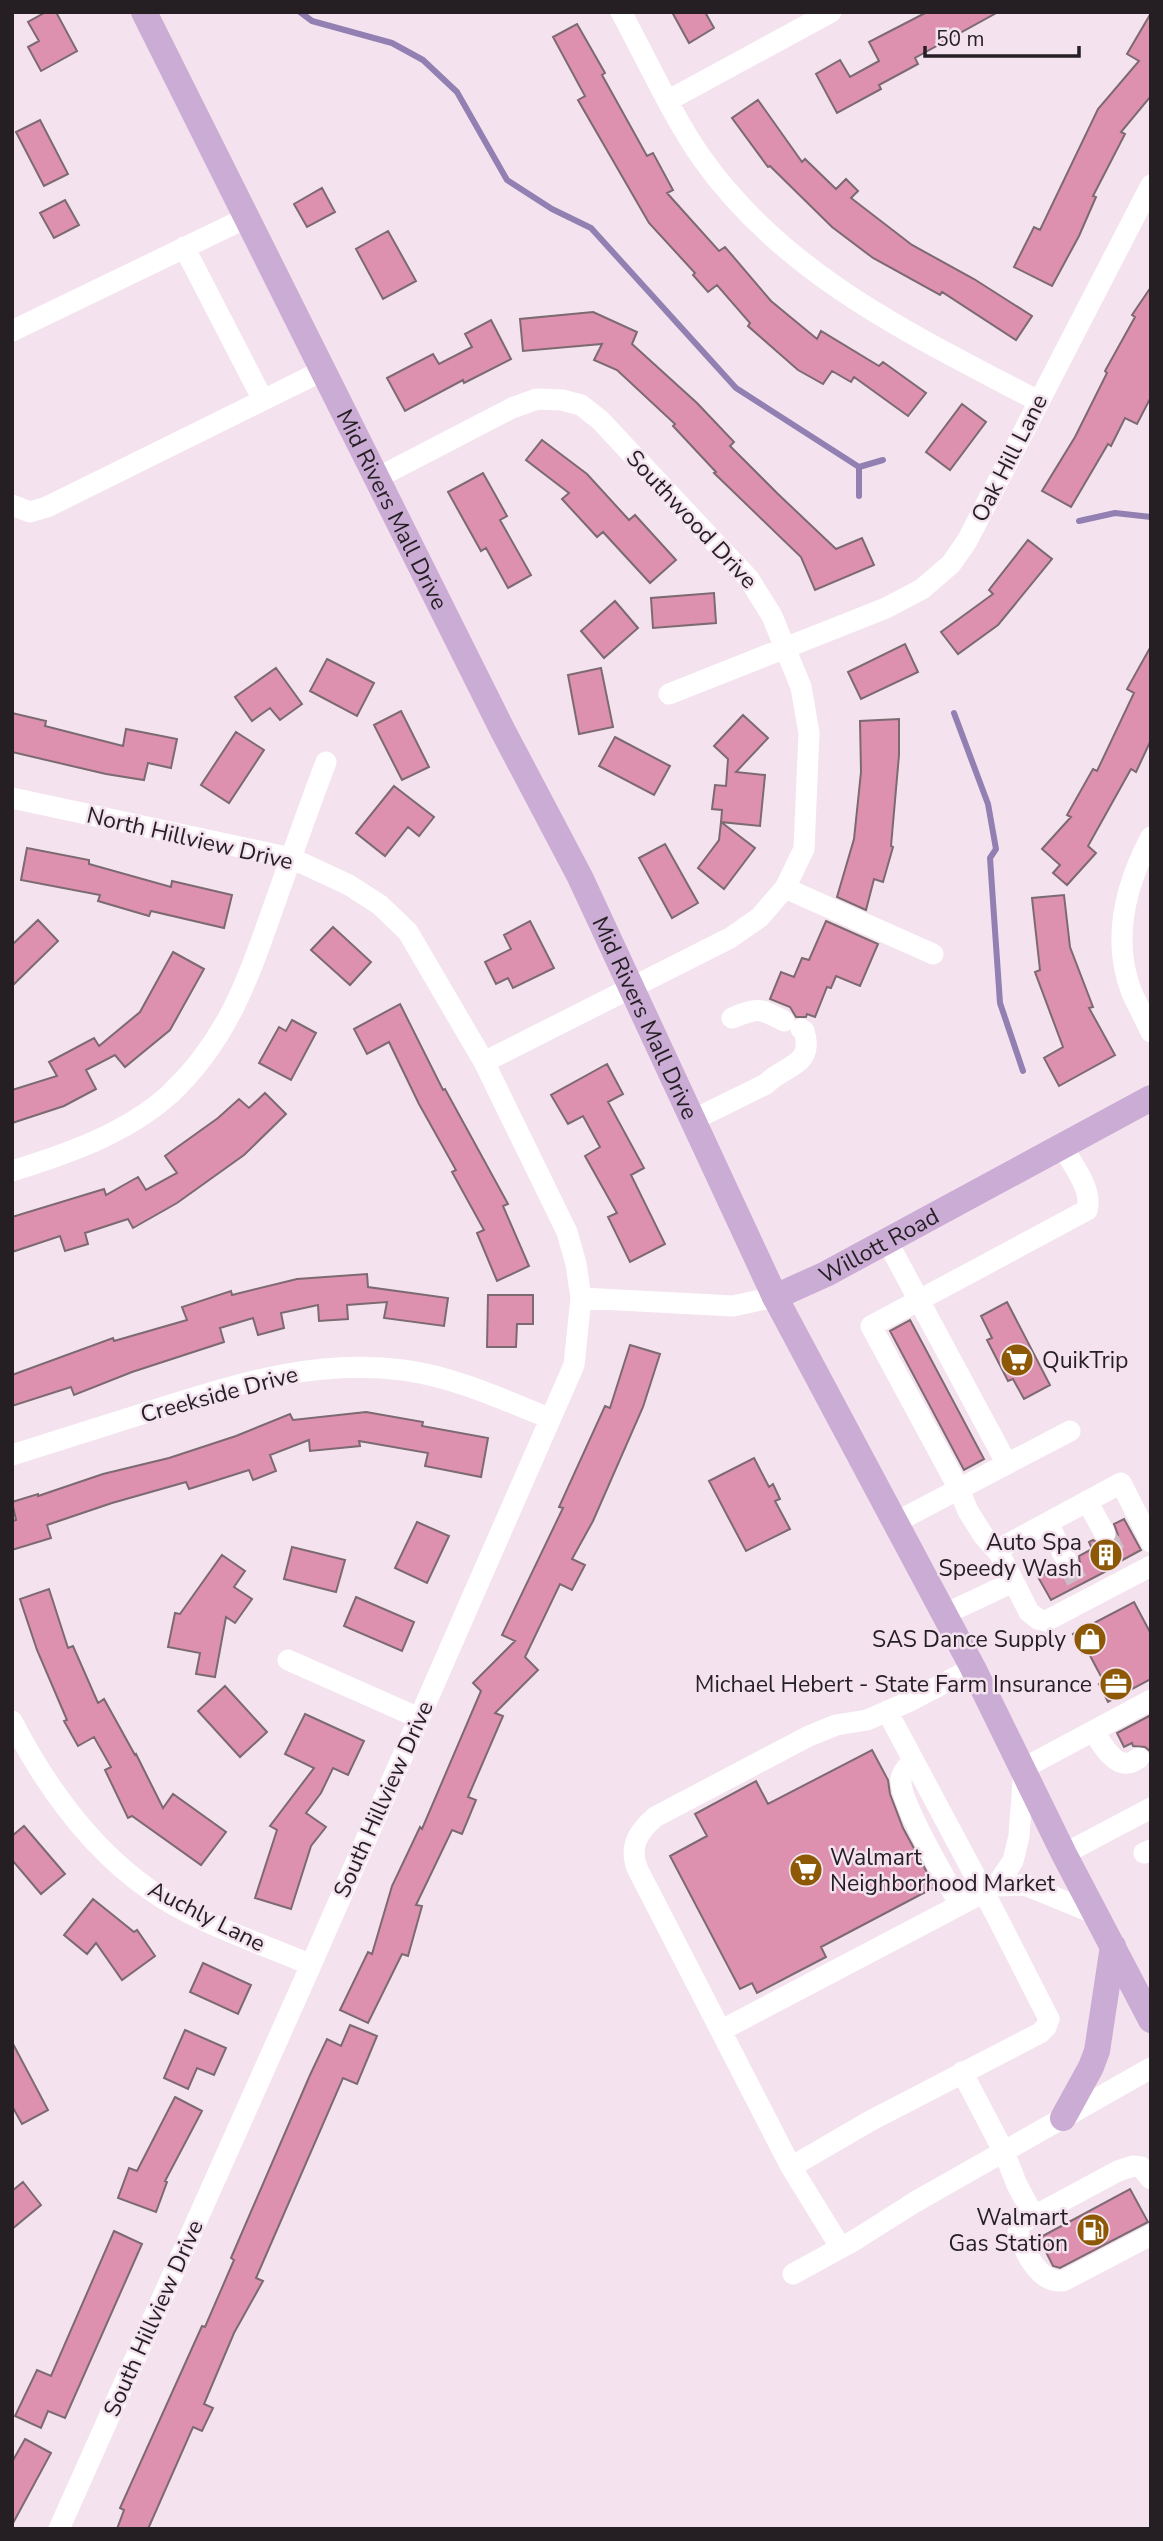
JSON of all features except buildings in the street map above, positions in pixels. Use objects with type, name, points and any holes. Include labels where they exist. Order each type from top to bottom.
[{"type":"main road","name":"Mid Rivers Mall Drive","points":[[144,12],[503,731],[580,877],[775,1297],[945,1614],[1151,2020]]},
{"type":"main road","name":"Willott Road","points":[[775,1297],[826,1274],[1151,1098]]},
{"type":"main road","points":[[1063,2118],[1097,2051],[1113,1946]]},
{"type":"street","points":[[621,12],[701,156],[739,203],[774,240],[841,292],[901,329],[1038,401]]},
{"type":"street","points":[[669,100],[831,12]]},
{"type":"street","name":"Oak Hill Lane","points":[[669,694],[886,608],[922,589],[951,564],[967,541],[1151,185]]},
{"type":"street","points":[[12,331],[246,218]]},
{"type":"street","points":[[184,247],[263,400]]},
{"type":"street","points":[[12,505],[30,512],[47,507],[322,371]]},
{"type":"street","name":"Southwood Drive","points":[[377,478],[512,408],[537,399],[562,400],[581,405],[600,421],[749,579],[772,616],[801,687],[809,733],[804,849],[785,888],[760,917],[730,937],[484,1062]]},
{"type":"street","points":[[12,1171],[85,1146],[122,1127],[167,1096],[200,1063],[229,1021],[248,979],[326,762]]},
{"type":"street","name":"North Hillview Drive","points":[[12,798],[291,858],[349,885],[380,905],[408,932],[484,1062]]},
{"type":"street","points":[[1151,837],[1138,861],[1127,894],[1122,940],[1123,960],[1132,991],[1151,1032]]},
{"type":"street","points":[[785,888],[933,954]]},
{"type":"street","points":[[692,1120],[766,1084],[774,1076],[795,1066],[803,1057],[806,1038],[792,1025],[761,1009],[732,1018]]},
{"type":"street","name":"South Hillview Drive","points":[[59,2529],[311,1965],[574,1365],[581,1298],[576,1264],[567,1232],[484,1062]]},
{"type":"street","points":[[1062,1146],[1086,1189],[1089,1203],[1087,1210],[872,1326],[959,1489],[968,1511],[983,1535],[997,1550],[1029,1612],[1046,1621],[1083,1593],[1124,1570],[1151,1566]]},
{"type":"street","points":[[887,1241],[1007,1464]]},
{"type":"street","name":"Willott Road","points":[[581,1298],[733,1306],[775,1297]]},
{"type":"street","name":"Creekside Drive","points":[[12,1454],[251,1380],[311,1369],[353,1366],[404,1370],[457,1381],[549,1418]]},
{"type":"street","points":[[896,1522],[1070,1431]]},
{"type":"street","points":[[997,1550],[1121,1483],[1151,1542]]},
{"type":"street","points":[[1087,1501],[1105,1534]]},
{"type":"street","points":[[1048,1523],[1067,1562]]},
{"type":"street","points":[[945,1614],[1013,1582]]},
{"type":"street","points":[[288,1660],[419,1717]]},
{"type":"street","points":[[841,2248],[791,2167],[633,1860],[634,1845],[640,1830],[655,1817],[808,1736],[836,1725],[867,1720],[973,1668]]},
{"type":"street","points":[[990,1889],[1013,1861],[1024,1768],[1151,1700]]},
{"type":"street","points":[[791,2167],[870,2121],[1040,2033],[1049,2020],[990,1889],[913,1761],[887,1711]]},
{"type":"street","name":"Auchly Lane","points":[[12,1721],[32,1760],[70,1813],[111,1858],[151,1891],[199,1917],[311,1965]]},
{"type":"street","points":[[1093,1731],[1111,1756],[1121,1762],[1128,1764],[1139,1758]]},
{"type":"street","points":[[913,1761],[901,1779],[906,1804],[960,1905]]},
{"type":"street","points":[[1065,1854],[1151,1808]]},
{"type":"street","points":[[722,2030],[990,1889],[1025,1885],[1096,1914]]},
{"type":"street","points":[[793,2274],[1151,2068]]},
{"type":"street","points":[[962,2072],[1034,2216]]},
{"type":"street","points":[[1151,2179],[1141,2167],[1133,2166],[1118,2171],[1023,2222],[1018,2233],[1041,2274],[1056,2282],[1063,2281],[1151,2235]]},
{"type":"waterway","points":[[300,12],[312,21],[392,43],[423,60],[457,92],[507,180],[552,209],[591,228],[736,388],[859,467],[883,460]]},
{"type":"waterway","points":[[859,467],[859,496]]},
{"type":"waterway","points":[[1079,521],[1115,513],[1151,517]]},
{"type":"waterway","points":[[954,713],[988,804],[996,849],[990,858],[1000,1003],[1023,1071]]},
{"type":"tunnel","points":[[1105,1534],[1120,1561]]},
{"type":"tunnel","points":[[1067,1562],[1079,1585]]},
{"type":"place","name":"QuikTrip","points":[[1017,1360]]},
{"type":"place","name":"Auto Spa Speedy Wash","points":[[1106,1555]]},
{"type":"place","name":"SAS Dance Supply","points":[[1090,1639]]},
{"type":"place","name":"Michael Hebert - State Farm Insurance","points":[[1116,1684]]},
{"type":"place","name":"Walmart Neighborhood Market","points":[[806,1870]]},
{"type":"place","name":"Walmart Gas Station","points":[[1093,2230]]}]
